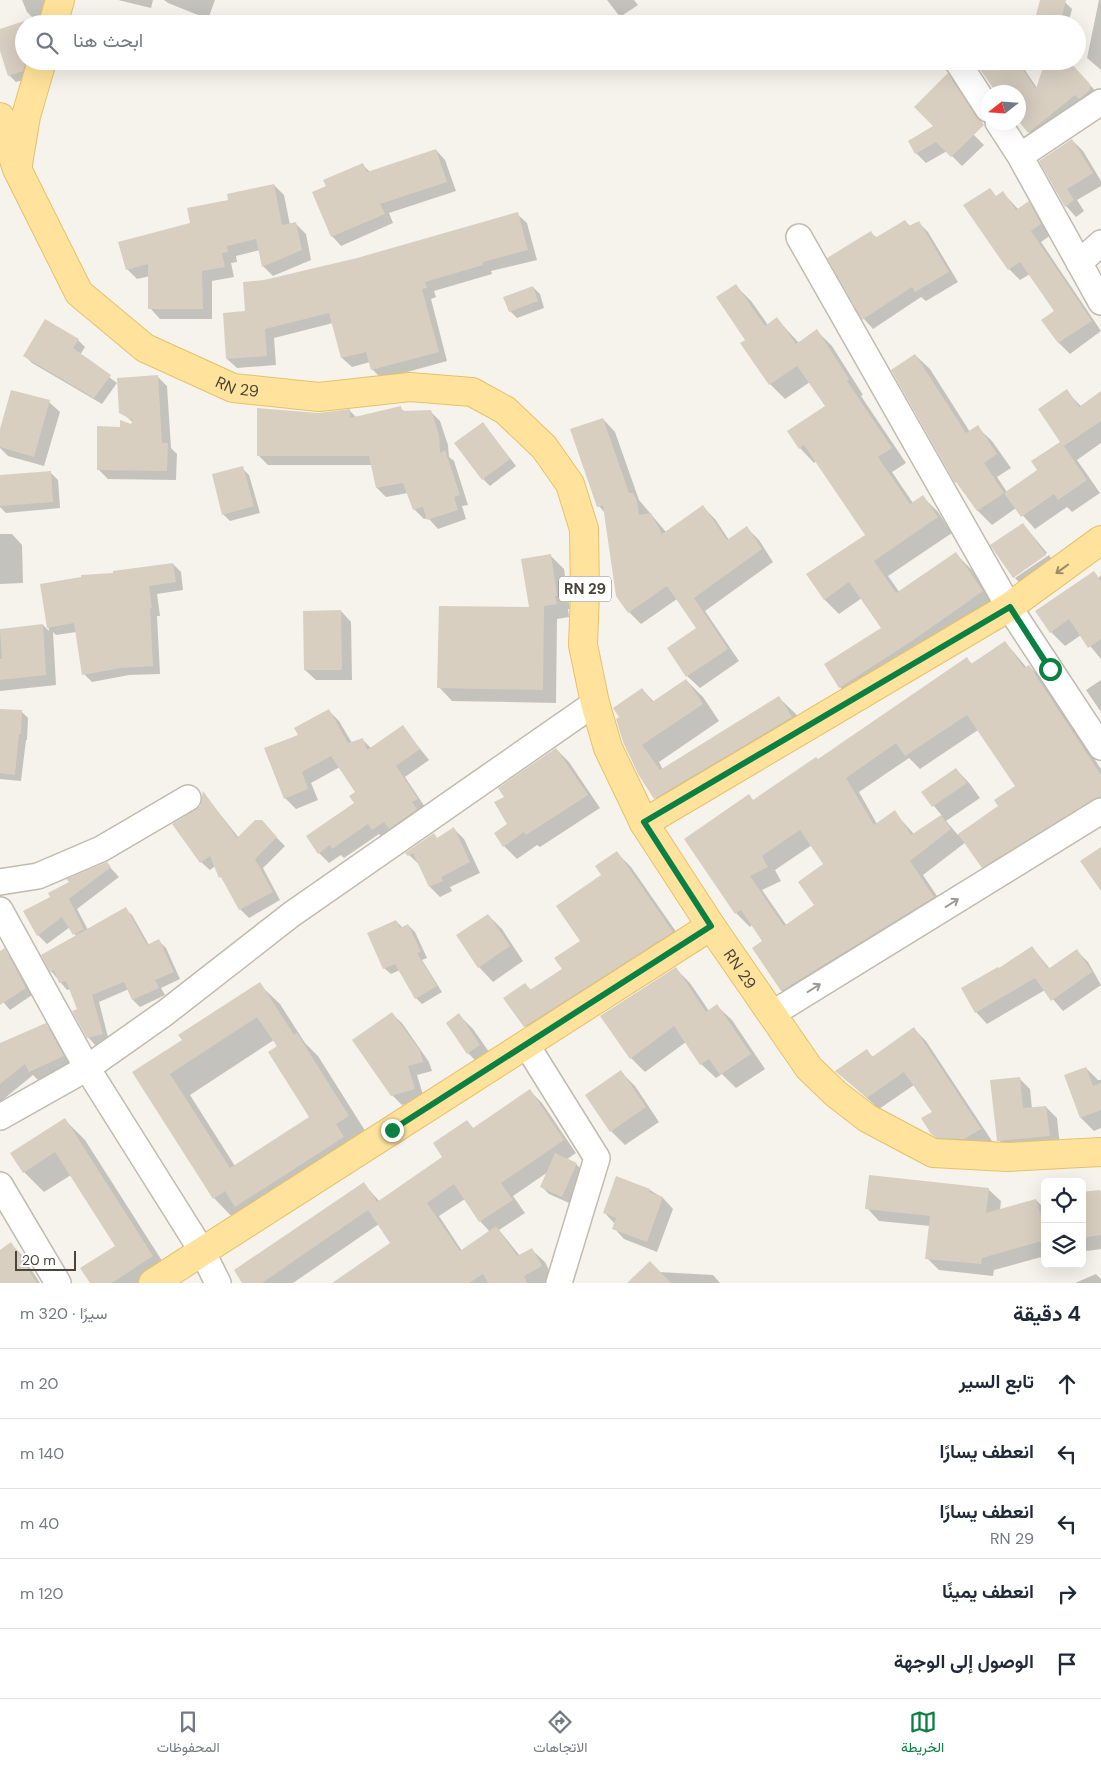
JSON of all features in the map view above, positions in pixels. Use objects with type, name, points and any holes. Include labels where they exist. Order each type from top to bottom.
[{"type":"main road","points":[[56,15],[60,0]]},
{"type":"main road","points":[[17,169],[26,116],[39,70]]},
{"type":"main road","name":"RN 29","points":[[0,117],[17,169],[79,293],[145,348],[233,388],[319,397],[410,387],[472,392],[505,410],[544,447],[570,484],[584,529],[585,593],[583,646],[595,703],[608,748],[644,822],[711,926],[810,1068],[836,1094],[867,1118],[934,1154],[1007,1158],[1101,1152]]},
{"type":"main road","points":[[644,822],[1010,607],[1101,540]]},
{"type":"main road","points":[[153,1283],[711,926]]},
{"type":"street","points":[[963,70],[981,98]]},
{"type":"street","points":[[1020,156],[1101,102]]},
{"type":"street","points":[[1003,130],[1020,156],[1101,302]]},
{"type":"street","points":[[799,237],[1010,607],[1101,747]]},
{"type":"street","points":[[1079,263],[1101,243]]},
{"type":"street","points":[[0,1117],[87,1068],[165,1013],[292,914],[595,703]]},
{"type":"street","points":[[0,882],[38,876],[101,849],[188,798]]},
{"type":"street","points":[[772,1014],[1101,811]]},
{"type":"street","points":[[0,910],[87,1068],[202,1251],[218,1283]]},
{"type":"street","points":[[526,1044],[597,1158],[559,1283]]},
{"type":"street","points":[[0,1185],[58,1283]]},
{"type":"building","points":[[1040,0],[1066,0],[1062,15],[1036,15]]},
{"type":"building","points":[[15,24],[15,70],[23,71],[8,76],[0,51],[0,29]]},
{"type":"building","points":[[980,70],[1023,70],[1036,89],[1042,70],[1077,70],[1090,84],[1090,90],[1079,99],[1075,95],[1028,133],[1026,130],[1026,85],[991,85]]},
{"type":"building","points":[[948,73],[981,122],[981,128],[951,157],[936,142],[915,154],[908,141],[933,126],[914,107]]},
{"type":"building","points":[[1072,139],[1093,173],[1067,189],[1074,200],[1065,207],[1039,161]]},
{"type":"building","points":[[436,149],[447,182],[380,204],[385,214],[331,237],[312,192],[326,186],[323,180],[363,163],[367,172]]},
{"type":"building","points":[[274,184],[282,225],[296,222],[302,250],[262,267],[256,239],[227,246],[228,252],[222,253],[225,267],[202,271],[203,309],[148,309],[148,264],[126,270],[118,242],[190,223],[187,208],[228,200],[227,194]]},
{"type":"building","points":[[990,188],[996,196],[1003,191],[1016,210],[1029,201],[1041,224],[1031,231],[1092,321],[1058,343],[1041,320],[1054,311],[1020,262],[1008,270],[963,205]]},
{"type":"building","points":[[518,212],[528,250],[483,262],[483,265],[425,282],[427,288],[422,289],[439,352],[371,370],[366,352],[341,358],[329,313],[265,329],[267,356],[226,359],[223,313],[245,311],[243,282],[264,280],[357,258]]},
{"type":"building","points":[[905,220],[909,226],[919,221],[949,272],[915,292],[912,287],[862,320],[827,258],[871,231],[875,238]]},
{"type":"building","points":[[736,284],[765,326],[777,317],[796,344],[817,329],[849,379],[847,381],[892,448],[878,457],[910,504],[923,495],[938,517],[874,561],[896,593],[956,552],[983,591],[912,641],[839,688],[824,664],[881,628],[849,582],[824,600],[806,574],[865,535],[804,445],[799,449],[787,431],[825,406],[797,366],[769,385],[740,343],[745,340],[716,297]]},
{"type":"building","points":[[533,286],[538,301],[509,312],[503,297]]},
{"type":"building","points":[[45,319],[79,339],[73,348],[111,375],[94,398],[23,356]]},
{"type":"building","points":[[915,354],[966,433],[978,425],[997,454],[984,463],[1004,493],[977,511],[955,483],[891,370]]},
{"type":"building","points":[[158,375],[162,443],[168,443],[167,471],[97,470],[97,426],[120,427],[120,420],[131,424],[133,420],[119,413],[117,378]]},
{"type":"building","points":[[1067,389],[1079,407],[1101,391],[1101,421],[1064,446],[1087,480],[1058,500],[1054,494],[1021,517],[1004,493],[1037,470],[1031,461],[1060,442],[1038,409]]},
{"type":"building","points":[[11,390],[50,400],[34,457],[0,447],[0,429]]},
{"type":"building","points":[[401,406],[402,411],[431,410],[439,435],[440,453],[445,450],[460,495],[454,497],[458,510],[427,520],[423,507],[413,510],[403,483],[376,488],[369,456],[257,456],[257,408],[318,413],[350,409],[350,418]]},
{"type":"building","points":[[603,418],[629,493],[633,493],[637,501],[639,515],[651,513],[662,534],[703,505],[727,540],[747,526],[762,549],[694,598],[728,649],[686,677],[667,648],[696,628],[667,586],[628,613],[616,596],[603,506],[597,507],[570,429]]},
{"type":"building","points":[[483,422],[510,459],[482,480],[454,443]]},
{"type":"building","points":[[243,466],[254,506],[222,515],[212,474]]},
{"type":"building","points":[[51,471],[53,502],[0,506],[0,475]]},
{"type":"building","points":[[1023,523],[1046,555],[1013,578],[990,545]]},
{"type":"building","points":[[551,554],[557,604],[544,606],[543,690],[437,688],[439,606],[529,607],[521,559]]},
{"type":"building","points":[[173,563],[176,582],[149,586],[152,608],[150,608],[153,666],[121,668],[82,675],[74,623],[47,628],[40,584],[81,577],[81,575],[113,573],[113,571]]},
{"type":"building","points":[[1094,571],[1101,581],[1101,639],[1088,648],[1069,619],[1050,633],[1035,611]]},
{"type":"building","points":[[341,610],[342,670],[304,670],[303,611]]},
{"type":"building","points":[[43,624],[46,675],[0,680],[0,659],[2,659],[0,629]]},
{"type":"building","points":[[1005,641],[1024,668],[1029,665],[1101,775],[1101,796],[982,868],[958,834],[998,806],[994,800],[1015,786],[967,715],[905,756],[896,743],[846,778],[874,825],[895,810],[911,835],[941,815],[951,829],[910,861],[934,897],[781,991],[752,948],[762,941],[741,910],[735,914],[684,839],[749,794],[753,800],[816,757],[818,759],[967,657],[971,664]],"holes":[[[800,830],[823,864],[798,882],[814,905],[784,926],[750,876],[768,867],[762,856]]]},
{"type":"building","points":[[686,679],[703,704],[642,745],[660,770],[779,696],[792,717],[654,799],[638,774],[623,742],[616,719],[619,717],[613,708],[642,688],[652,702]]},
{"type":"building","points":[[0,709],[22,710],[21,734],[19,734],[15,775],[0,773]]},
{"type":"building","points":[[329,709],[348,743],[363,738],[367,750],[403,725],[420,749],[396,766],[418,799],[412,802],[417,809],[389,829],[384,822],[372,830],[368,824],[332,849],[330,845],[318,854],[306,836],[354,803],[349,796],[355,792],[331,756],[302,772],[308,789],[284,799],[264,748],[298,735],[294,728]]},
{"type":"building","points":[[556,748],[588,795],[526,835],[524,832],[503,847],[494,833],[507,824],[494,802],[504,797],[498,788]]},
{"type":"building","points":[[956,768],[967,783],[932,807],[921,792]]},
{"type":"building","points":[[203,791],[237,838],[255,820],[262,820],[277,837],[255,859],[273,892],[239,910],[221,877],[219,878],[210,856],[200,863],[172,824],[200,806]]},
{"type":"building","points":[[454,827],[470,862],[441,877],[443,881],[429,887],[413,853],[408,856],[405,853],[434,833],[437,838]]},
{"type":"building","points":[[1101,847],[1101,891],[1080,861]]},
{"type":"building","points":[[617,851],[673,932],[524,1027],[503,998],[525,983],[530,990],[562,969],[554,958],[580,941],[556,906],[601,875],[595,866]]},
{"type":"building","points":[[107,862],[111,867],[69,899],[84,929],[73,935],[62,917],[37,936],[23,911],[50,897],[48,893],[69,882],[66,879]]},
{"type":"building","points":[[126,907],[147,945],[159,939],[174,972],[155,980],[159,988],[132,1000],[124,982],[92,995],[103,1034],[87,1038],[72,1011],[77,1009],[66,981],[59,983],[54,970],[50,972],[41,955]]},
{"type":"building","points":[[488,914],[510,946],[478,968],[456,935]]},
{"type":"building","points":[[396,920],[400,928],[408,924],[421,952],[417,953],[437,986],[415,999],[395,964],[383,969],[367,933]]},
{"type":"building","points":[[1032,946],[1048,969],[1077,949],[1092,972],[1051,1001],[1035,978],[975,1013],[961,988],[999,968]]},
{"type":"building","points":[[5,948],[26,988],[0,1005],[0,951]]},
{"type":"building","points":[[676,967],[706,1012],[717,1004],[751,1054],[720,1075],[709,1059],[700,1065],[674,1026],[630,1059],[600,1016]]},
{"type":"building","points":[[260,982],[294,1035],[297,1033],[349,1116],[336,1124],[344,1137],[235,1207],[225,1191],[213,1199],[132,1072],[182,1040],[178,1035]],"holes":[[[257,1017],[277,1046],[268,1052],[309,1117],[230,1168],[170,1074]]]},
{"type":"building","points":[[392,1012],[420,1051],[423,1062],[408,1066],[415,1089],[391,1096],[352,1040]]},
{"type":"building","points":[[459,1013],[480,1045],[467,1054],[446,1023]]},
{"type":"building","points":[[46,1023],[64,1056],[29,1072],[25,1064],[0,1084],[0,1043]]},
{"type":"building","points":[[914,1027],[981,1129],[964,1139],[937,1138],[931,1134],[921,1118],[932,1112],[904,1072],[867,1098],[835,1071],[867,1049],[872,1057]]},
{"type":"building","points":[[1086,1067],[1093,1086],[1101,1083],[1101,1110],[1080,1118],[1064,1075]]},
{"type":"building","points":[[621,1070],[646,1107],[610,1132],[585,1095]]},
{"type":"building","points":[[1020,1077],[1023,1108],[1046,1106],[1050,1136],[997,1141],[990,1080]]},
{"type":"building","points":[[530,1089],[564,1140],[501,1183],[513,1200],[479,1222],[454,1184],[427,1203],[460,1251],[496,1226],[517,1256],[532,1248],[542,1266],[524,1276],[527,1283],[488,1283],[483,1274],[469,1283],[332,1283],[390,1243],[368,1210],[262,1283],[242,1283],[234,1270],[364,1182],[377,1202],[442,1157],[433,1143],[467,1120],[473,1128]]},
{"type":"building","points":[[65,1118],[153,1256],[112,1283],[90,1283],[80,1268],[115,1246],[55,1152],[23,1173],[10,1153]]},
{"type":"building","points":[[555,1153],[577,1163],[562,1197],[540,1187]]},
{"type":"building","points":[[869,1175],[989,1188],[986,1213],[1036,1199],[1041,1216],[1041,1241],[982,1258],[981,1264],[925,1259],[930,1216],[865,1209]]},
{"type":"building","points":[[616,1176],[650,1189],[649,1192],[663,1197],[647,1242],[612,1229],[616,1218],[603,1213]]},
{"type":"building","points":[[1101,1191],[1101,1235],[1086,1237],[1086,1192]]},
{"type":"building","points":[[11,1242],[37,1283],[0,1283],[0,1250]]},
{"type":"building","points":[[650,1261],[671,1283],[627,1283]]},
{"type":"route","points":[[392,1130],[711,926],[644,822],[1010,607],[1050,669]]}]
